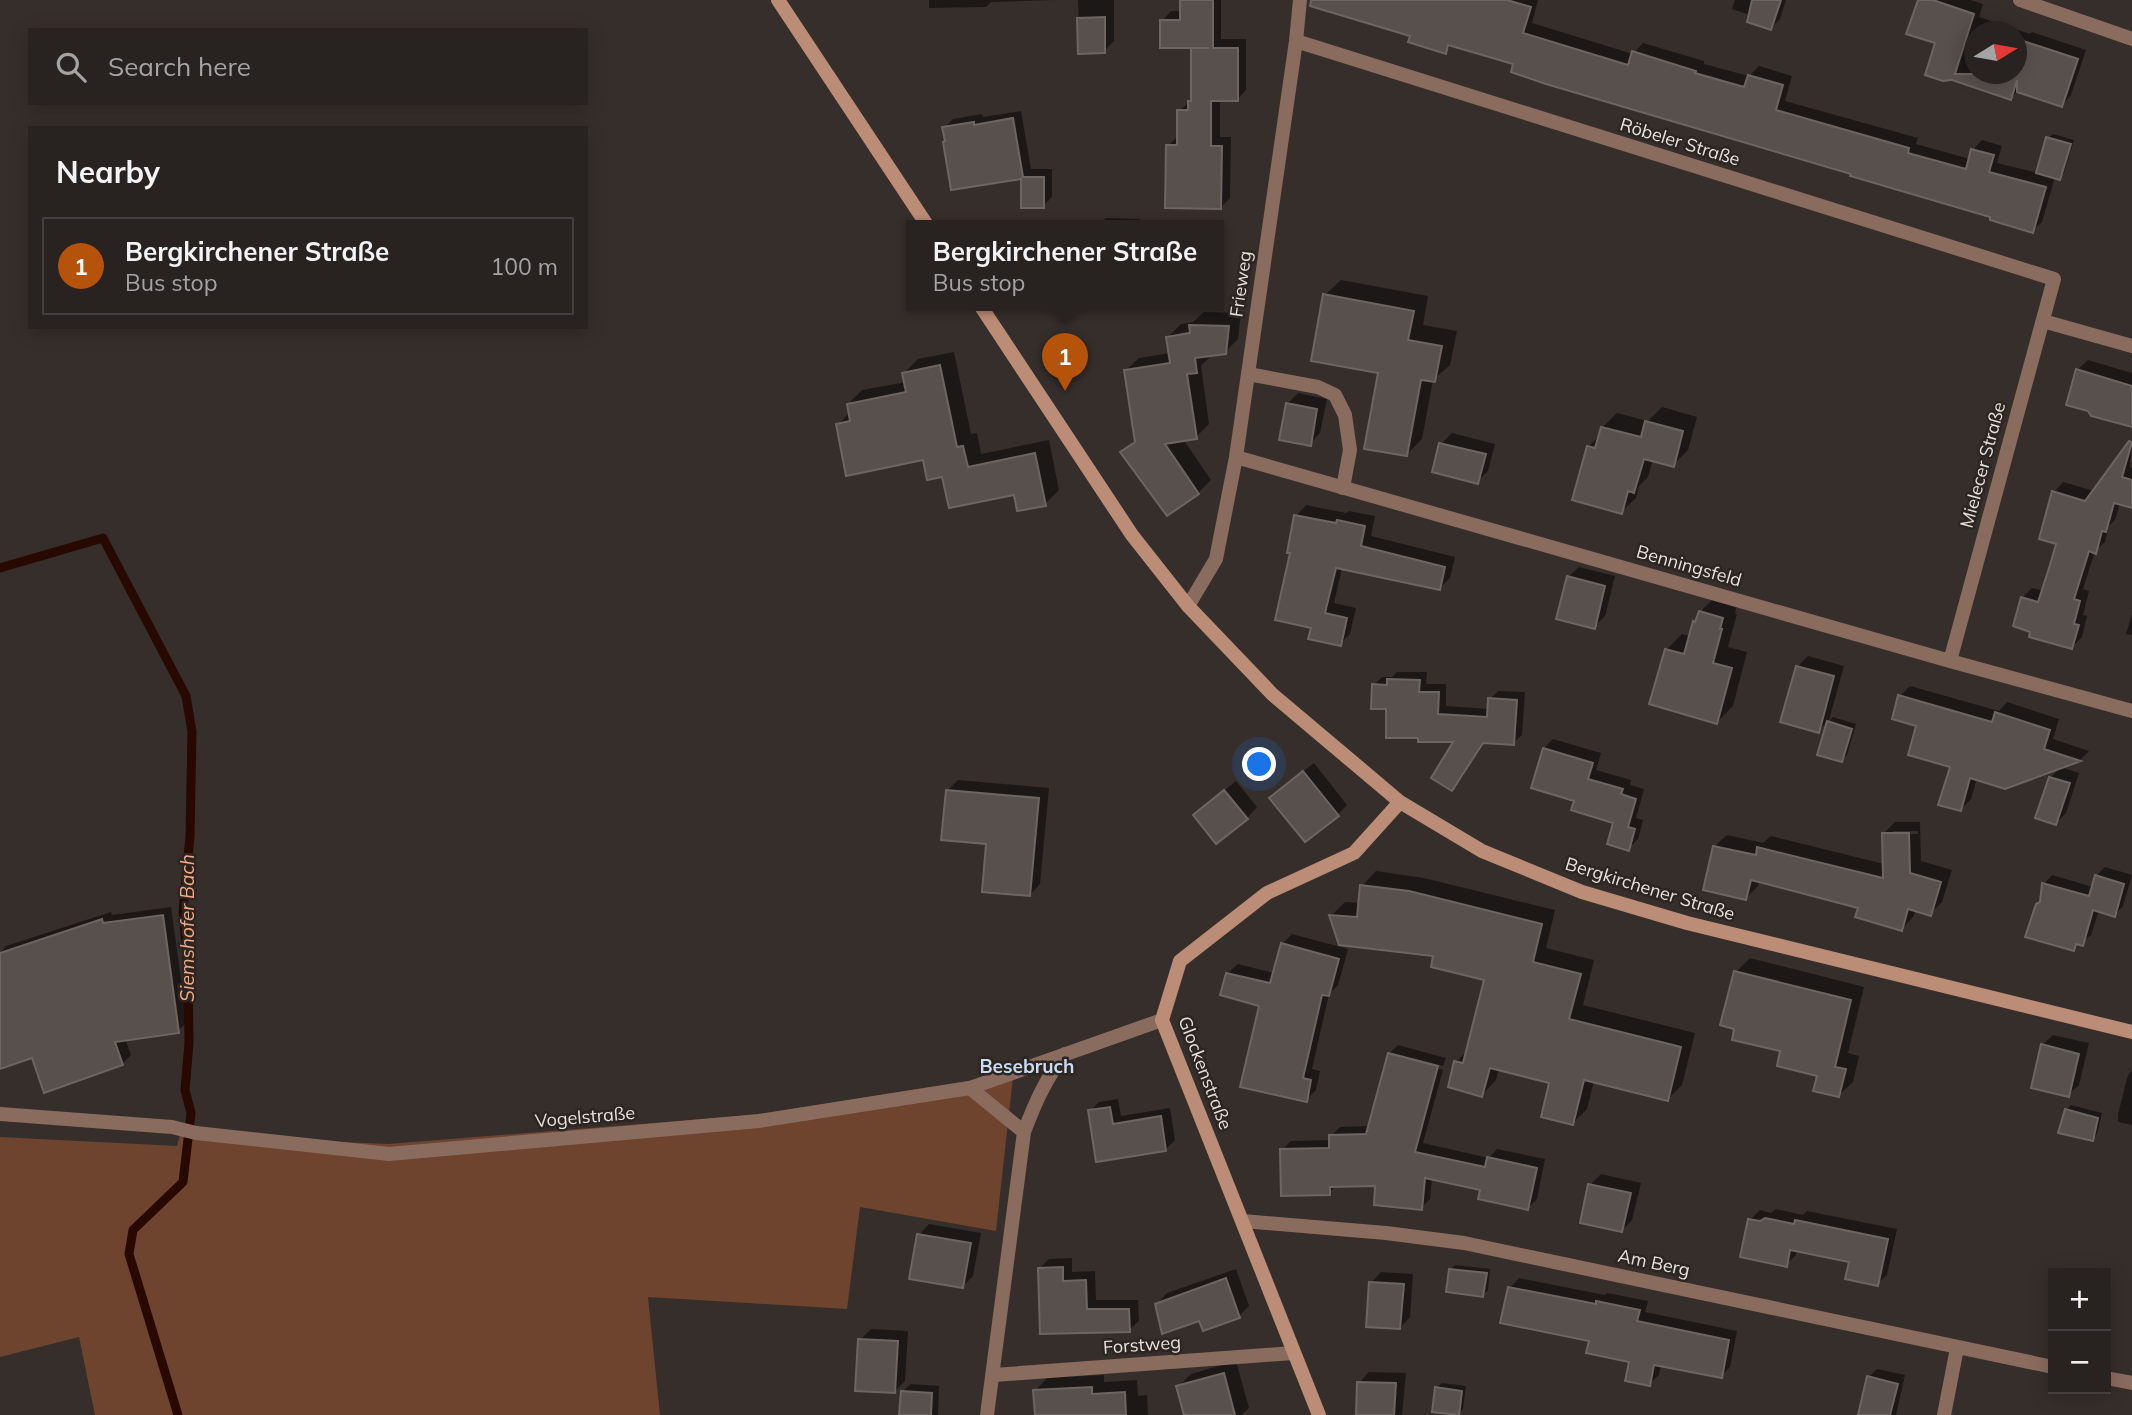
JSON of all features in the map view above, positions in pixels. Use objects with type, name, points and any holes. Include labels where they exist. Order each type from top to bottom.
[{"type":"street","points":[[778,0],[924,220]]},
{"type":"street","name":"Frieweg","points":[[1188,606],[1216,559],[1236,457],[1300,0]]},
{"type":"street","points":[[2020,0],[2132,39]]},
{"type":"street","name":"Röbeler Straße","points":[[1296,41],[2054,279]]},
{"type":"street","name":"Mielecer Straße","points":[[1950,661],[2054,279]]},
{"type":"street","name":"Bergkirchener Straße","points":[[984,311],[1132,535],[1188,606],[1272,694],[1401,802],[1482,851],[1582,892],[1687,923],[2132,1032]]},
{"type":"street","points":[[2043,321],[2132,346]]},
{"type":"street","points":[[1248,374],[1318,387],[1335,395],[1345,415],[1350,450],[1343,488]]},
{"type":"street","name":"Benningsfeld","points":[[1236,457],[2132,711]]},
{"type":"street","name":"Glockenstraße","points":[[1318,1415],[1162,1020],[1180,961],[1267,893],[1354,853],[1401,802]]},
{"type":"street","name":"Vogelstraße","points":[[0,1114],[172,1127],[196,1133],[389,1154],[760,1121],[970,1088],[1162,1020]]},
{"type":"street","points":[[987,1415],[1024,1132],[1036,1099],[1065,1054]]},
{"type":"street","points":[[970,1088],[1024,1132]]},
{"type":"street","name":"Am Berg","points":[[1243,1221],[1386,1233],[1464,1243],[2048,1366]]},
{"type":"street","points":[[1944,1415],[1957,1348]]},
{"type":"street","name":"Forstweg","points":[[994,1374],[1293,1353]]},
{"type":"street","points":[[2111,1379],[2132,1383]]},
{"type":"shaded area","points":[[1014,1068],[996,1231],[860,1207],[847,1309],[648,1297],[660,1415],[95,1415],[79,1337],[0,1357],[0,1137],[177,1146],[180,1135],[388,1144],[754,1115],[992,1077]]},
{"type":"building","points":[[1180,0],[1213,0],[1213,48],[1238,48],[1238,101],[1211,101],[1211,146],[1222,146],[1221,209],[1165,208],[1166,145],[1177,145],[1177,110],[1188,110],[1188,101],[1191,101],[1191,48],[1160,48],[1160,20],[1180,20]]},
{"type":"building","points":[[1311,0],[1507,0],[1531,7],[1523,33],[1628,65],[1632,51],[1744,87],[1748,75],[1783,85],[1776,110],[1909,148],[1908,153],[1966,169],[1971,149],[1994,155],[1989,172],[2046,187],[2033,233],[1990,220],[1990,217],[1850,176],[1851,174],[1546,84],[1511,72],[1513,64],[1448,45],[1446,54],[1408,42],[1410,36],[1310,6]]},
{"type":"building","points":[[1752,0],[1781,0],[1771,30],[1747,22]]},
{"type":"building","points":[[1918,0],[1933,0],[1974,14],[1972,21],[1964,21],[1964,46],[1955,74],[1964,74],[1964,84],[2016,84],[2011,100],[1952,80],[1943,81],[1925,75],[1935,43],[1906,34]]},
{"type":"building","points":[[1105,17],[1105,53],[1078,54],[1077,18]]},
{"type":"building","points":[[2027,42],[2078,59],[2062,107],[2017,92],[2017,84],[2027,84]]},
{"type":"building","points":[[1013,118],[1023,177],[1044,177],[1044,208],[1021,208],[1021,179],[951,190],[942,127]]},
{"type":"building","points":[[2046,137],[2071,144],[2060,180],[2036,173]]},
{"type":"building","points":[[1323,294],[1414,311],[1408,340],[1442,346],[1435,382],[1421,380],[1407,456],[1364,449],[1378,373],[1311,361]]},
{"type":"building","points":[[1189,325],[1229,326],[1226,354],[1195,358],[1197,373],[1187,374],[1197,439],[1165,444],[1199,494],[1167,516],[1120,452],[1135,442],[1124,370],[1170,363],[1166,337],[1190,333]]},
{"type":"building","points":[[940,365],[957,447],[963,446],[968,467],[1035,453],[1046,506],[1017,511],[1014,495],[949,508],[942,477],[927,480],[923,460],[846,476],[836,424],[850,421],[847,404],[906,392],[902,373]]},
{"type":"building","points":[[2076,369],[2132,386],[2132,427],[2091,416],[2088,411],[2066,405]]},
{"type":"building","points":[[1286,403],[1317,409],[1311,446],[1279,440]]},
{"type":"building","points":[[1645,421],[1683,431],[1674,467],[1644,459],[1634,493],[1628,491],[1622,514],[1572,500],[1587,446],[1595,448],[1601,427],[1641,437]]},
{"type":"building","points":[[2129,441],[2132,442],[2122,477],[2132,480],[2132,508],[2114,503],[2106,532],[2102,531],[2096,554],[2089,551],[2074,599],[2080,601],[2074,624],[2079,625],[2072,649],[2029,637],[2030,632],[2013,626],[2021,597],[2038,602],[2050,565],[2056,544],[2039,539],[2052,491],[2085,501]]},
{"type":"building","points":[[1439,443],[1486,454],[1478,484],[1432,472]]},
{"type":"building","points":[[1294,515],[1365,526],[1361,546],[1445,567],[1440,590],[1336,568],[1325,613],[1347,618],[1341,646],[1308,639],[1311,628],[1275,620],[1290,553],[1287,553]]},
{"type":"building","points":[[1567,576],[1605,586],[1595,629],[1556,619]]},
{"type":"building","points":[[1699,611],[1723,618],[1713,663],[1732,668],[1717,724],[1649,704],[1665,649],[1684,654],[1693,621],[1695,622]]},
{"type":"building","points":[[1796,666],[1834,676],[1819,733],[1780,722]]},
{"type":"building","points":[[1387,679],[1420,680],[1419,692],[1439,692],[1438,714],[1487,717],[1488,698],[1517,700],[1514,745],[1483,743],[1452,791],[1431,778],[1453,742],[1386,738],[1386,709],[1371,709],[1372,684],[1387,685]]},
{"type":"building","points":[[1898,695],[1992,722],[1995,712],[2050,730],[2044,749],[2081,761],[2005,789],[1970,778],[1961,811],[1938,805],[1950,767],[1908,755],[1916,726],[1892,719]]},
{"type":"building","points":[[1827,721],[1852,729],[1842,762],[1817,755]]},
{"type":"building","points":[[1543,748],[1593,763],[1588,779],[1623,789],[1621,794],[1636,799],[1628,827],[1635,829],[1629,851],[1607,844],[1613,823],[1571,810],[1574,801],[1531,788]]},
{"type":"building","points":[[1303,771],[1339,816],[1305,842],[1269,798]]},
{"type":"building","points":[[2049,777],[2070,783],[2056,825],[2035,818]]},
{"type":"building","points":[[946,790],[1039,798],[1030,896],[982,892],[986,844],[941,840]]},
{"type":"building","points":[[1224,790],[1248,819],[1216,844],[1193,815]]},
{"type":"building","points":[[1882,833],[1909,833],[1910,873],[1941,882],[1931,916],[1908,909],[1902,931],[1855,917],[1858,908],[1751,880],[1746,900],[1703,890],[1713,846],[1756,855],[1757,847],[1883,878]]},
{"type":"building","points":[[2095,875],[2124,884],[2115,917],[2093,910],[2083,946],[2076,944],[2074,951],[2025,937],[2036,904],[2040,902],[2042,883],[2089,896]]},
{"type":"building","points":[[1360,885],[1409,891],[1542,924],[1533,962],[1581,974],[1569,1019],[1681,1047],[1668,1101],[1584,1080],[1573,1125],[1541,1117],[1549,1083],[1490,1068],[1482,1097],[1448,1087],[1454,1061],[1463,1063],[1484,980],[1431,967],[1433,956],[1339,945],[1329,915],[1357,917]]},
{"type":"building","points":[[163,915],[179,1033],[115,1042],[123,1065],[44,1093],[32,1058],[0,1069],[0,953],[102,919],[103,923]]},
{"type":"building","points":[[1281,943],[1339,959],[1329,996],[1322,995],[1303,1078],[1311,1080],[1307,1102],[1240,1087],[1259,1006],[1220,995],[1226,973],[1270,983]]},
{"type":"building","points":[[1734,971],[1851,1000],[1835,1067],[1846,1069],[1839,1097],[1813,1091],[1817,1076],[1777,1066],[1780,1051],[1732,1040],[1734,1029],[1720,1025]]},
{"type":"building","points":[[2041,1044],[2079,1054],[2069,1097],[2031,1088]]},
{"type":"building","points":[[1388,1053],[1438,1066],[1415,1152],[1485,1167],[1487,1157],[1537,1168],[1528,1210],[1478,1199],[1480,1190],[1425,1178],[1422,1210],[1374,1205],[1375,1186],[1330,1187],[1330,1195],[1281,1196],[1280,1149],[1329,1148],[1329,1135],[1366,1134]]},
{"type":"building","points":[[1110,1107],[1113,1124],[1161,1116],[1166,1151],[1096,1162],[1088,1110]]},
{"type":"building","points":[[2065,1109],[2098,1118],[2093,1141],[2058,1133]]},
{"type":"building","points":[[1588,1184],[1631,1193],[1622,1232],[1580,1223]]},
{"type":"building","points":[[1765,1218],[1794,1224],[1795,1220],[1888,1239],[1878,1286],[1845,1279],[1849,1262],[1790,1250],[1787,1267],[1740,1257],[1748,1219],[1760,1221]]},
{"type":"building","points":[[917,1234],[971,1243],[963,1288],[909,1279]]},
{"type":"building","points":[[1063,1267],[1063,1281],[1086,1280],[1087,1309],[1129,1309],[1130,1332],[1040,1334],[1038,1268]]},
{"type":"building","points":[[1449,1269],[1487,1273],[1483,1297],[1446,1292]]},
{"type":"building","points":[[1226,1278],[1240,1318],[1203,1331],[1199,1321],[1162,1334],[1155,1304]]},
{"type":"building","points":[[1369,1282],[1404,1284],[1400,1329],[1366,1327]]},
{"type":"building","points":[[1508,1287],[1640,1310],[1637,1321],[1729,1340],[1722,1378],[1654,1365],[1650,1386],[1625,1381],[1629,1362],[1586,1353],[1589,1341],[1500,1323]]},
{"type":"building","points":[[858,1339],[898,1341],[895,1393],[855,1391]]},
{"type":"building","points":[[1224,1373],[1235,1415],[1184,1415],[1176,1386]]},
{"type":"building","points":[[1867,1376],[1898,1384],[1890,1415],[1858,1415]]},
{"type":"building","points":[[1357,1382],[1396,1383],[1394,1415],[1356,1415]]},
{"type":"building","points":[[1092,1387],[1092,1394],[1125,1392],[1126,1415],[1035,1415],[1033,1390]]},
{"type":"building","points":[[1435,1387],[1462,1391],[1459,1415],[1432,1412]]},
{"type":"building","points":[[901,1391],[932,1393],[931,1415],[899,1415]]},
{"type":"waterway","name":"Siemshofer Bach","points":[[0,568],[103,538],[186,696],[192,732],[190,836],[183,911],[188,971],[189,1043],[185,1090],[191,1113],[183,1182],[133,1230],[129,1254],[178,1415]]},
{"type":"place","name":"Bergkirchener Straße","points":[[1065,391]]},
{"type":"district","name":"Besebruch","points":[[1027,1066]]}]
